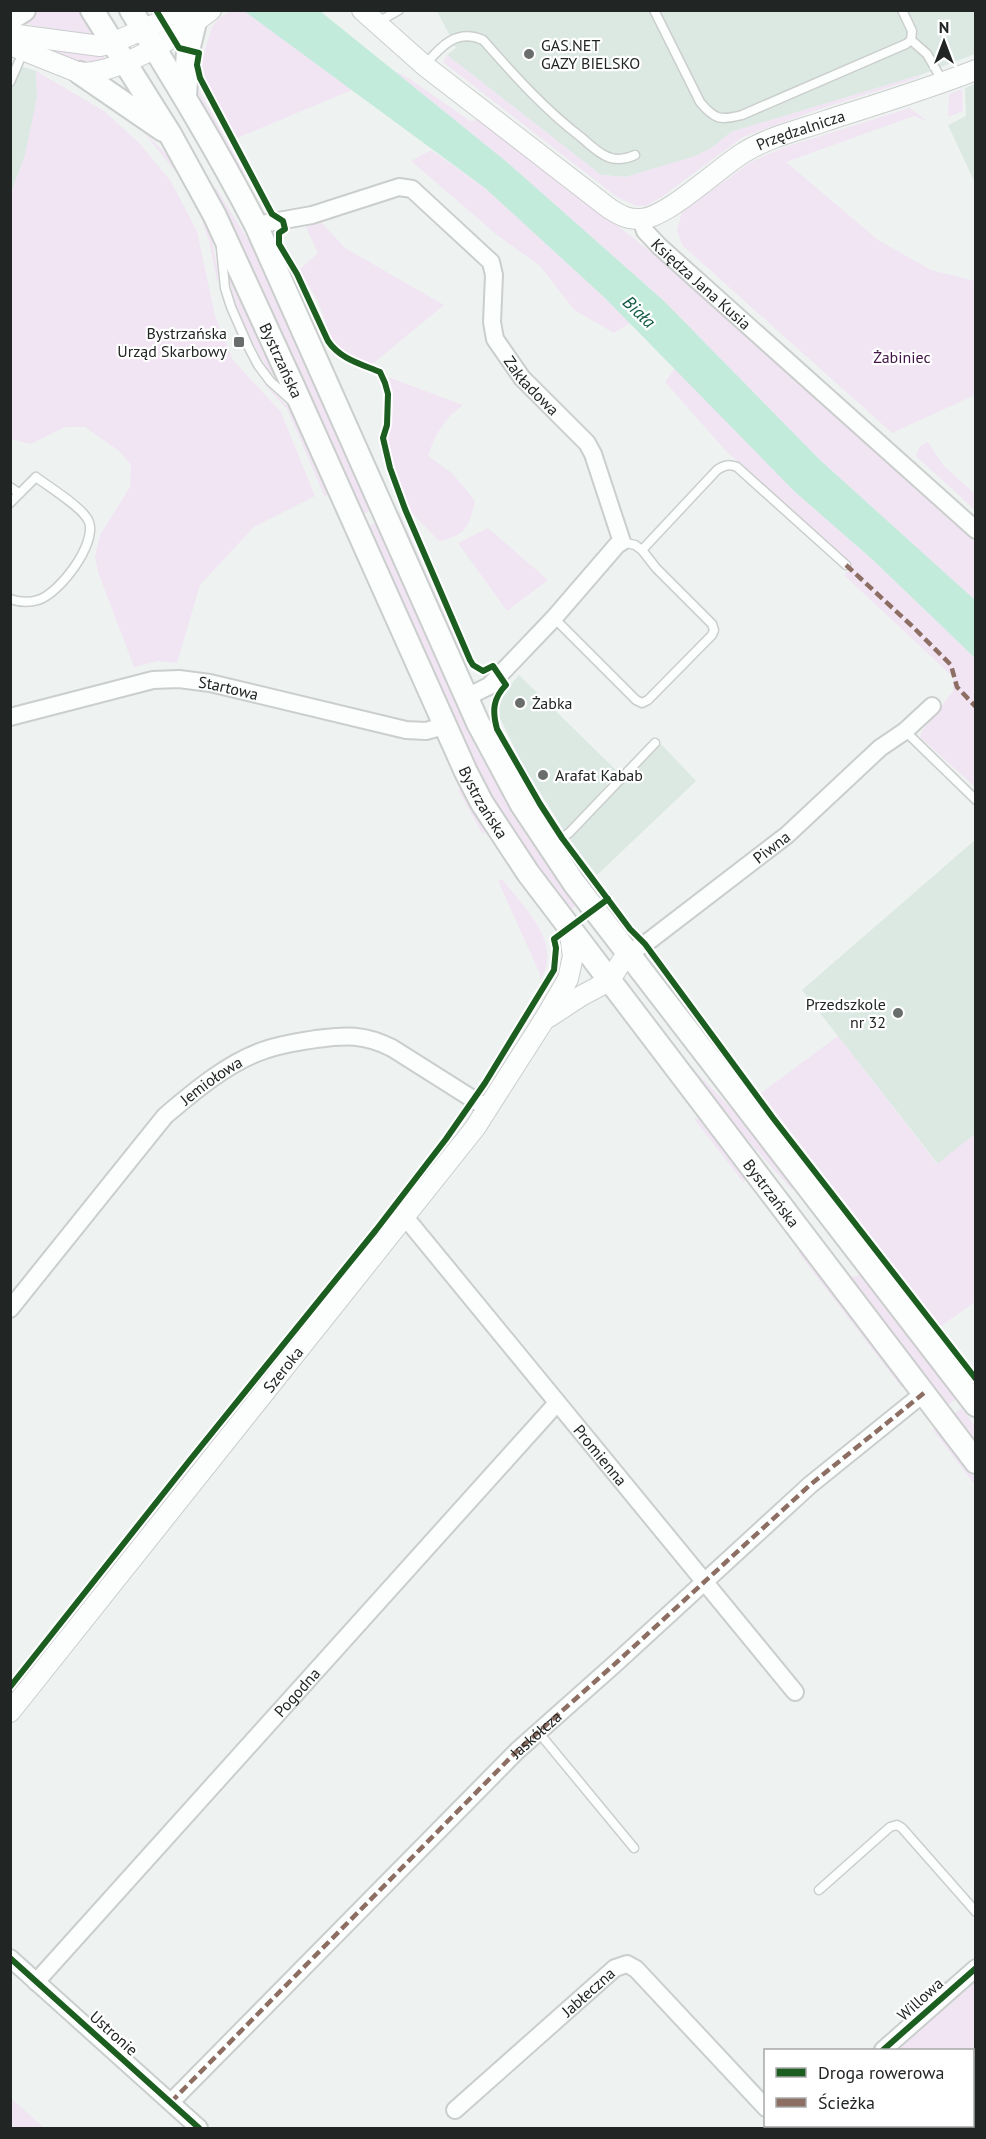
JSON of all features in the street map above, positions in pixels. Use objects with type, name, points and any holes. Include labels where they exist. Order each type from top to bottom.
[{"type":"main road","points":[[10,19],[24,10]]},
{"type":"main road","name":"Bystrzańska","points":[[92,10],[170,134],[219,226],[305,412],[444,726],[482,803],[528,873],[569,928],[975,1462]]},
{"type":"main road","name":"Bystrzańska","points":[[131,10],[185,96],[256,225],[466,697],[499,765],[522,805],[574,883],[975,1405]]},
{"type":"main road","points":[[185,96],[187,60],[198,14]]},
{"type":"main road","points":[[80,72],[170,134]]},
{"type":"main road","points":[[836,1277],[866,1262]]},
{"type":"street","points":[[10,34],[100,46],[148,38],[198,14]]},
{"type":"street","name":"Księdza Jana Kusia","points":[[369,17],[425,66],[610,209],[624,218],[641,219],[645,231],[658,246],[975,530]]},
{"type":"street","points":[[17,47],[80,72],[93,72],[124,62],[148,38]]},
{"type":"street","name":"Przędzalnicza","points":[[641,219],[658,214],[723,166],[761,143],[943,83],[975,70]]},
{"type":"street","name":"Zakładowa","points":[[256,225],[312,215],[399,187],[412,189],[491,262],[494,275],[492,322],[495,339],[522,378],[587,443],[593,454],[622,542]]},
{"type":"street","points":[[466,697],[489,686],[622,542]]},
{"type":"street","name":"Startowa","points":[[10,717],[153,680],[179,679],[210,683],[406,730],[426,731],[444,726]]},
{"type":"street","name":"Piwna","points":[[609,981],[628,952],[645,944],[787,834],[880,748],[905,731],[932,706]]},
{"type":"street","name":"Szeroka","points":[[10,1712],[475,1128],[568,979],[573,956],[569,928]]},
{"type":"street","name":"Szeroka","points":[[568,979],[593,960],[628,952]]},
{"type":"street","name":"Szeroka","points":[[544,1020],[609,981]]},
{"type":"street","name":"Jemiołowa","points":[[10,1309],[165,1116],[194,1092],[239,1062],[264,1050],[291,1043],[336,1037],[363,1037],[376,1040],[487,1108]]},
{"type":"street","name":"Promienna","points":[[405,1217],[795,1692]]},
{"type":"street","name":"Jaskółcza","points":[[171,2102],[517,1751],[705,1583],[810,1485],[924,1393]]},
{"type":"street","name":"Pogodna","points":[[36,1982],[557,1403]]},
{"type":"street","name":"Ustronie","points":[[10,1958],[200,2128]]},
{"type":"street","name":"Jabłeczna","points":[[455,2110],[615,1968],[627,1964],[636,1969],[764,2107]]},
{"type":"street","name":"Willowa","points":[[884,2049],[975,1968]]},
{"type":"lane","points":[[369,17],[399,10]]},
{"type":"lane","points":[[654,10],[700,102],[710,114],[725,119],[742,115],[906,44],[911,40],[912,31],[902,10]]},
{"type":"lane","points":[[425,66],[440,46],[465,36],[476,36],[483,40],[524,87],[557,119],[605,156],[615,159],[635,155]]},
{"type":"lane","points":[[911,40],[927,54],[943,83]]},
{"type":"lane","points":[[10,82],[17,47]]},
{"type":"lane","points":[[642,550],[717,470],[730,465],[737,467],[846,566]]},
{"type":"lane","points":[[10,503],[36,477],[85,514],[90,524],[83,555],[62,582],[45,597],[30,601],[10,599]]},
{"type":"lane","points":[[10,487],[19,493]]},
{"type":"lane","points":[[554,618],[636,700],[642,703],[648,700],[712,635],[714,630],[712,624],[656,568],[642,550],[635,545],[622,542]]},
{"type":"lane","points":[[905,731],[975,800]]},
{"type":"lane","points":[[549,847],[569,833],[655,743]]},
{"type":"lane","points":[[539,1732],[634,1848]]},
{"type":"lane","points":[[819,1890],[890,1827],[897,1825],[975,1912]]},
{"type":"shaded area","points":[[923,10],[924,12],[927,10],[975,11],[975,54],[920,75],[731,132],[713,147],[696,156],[626,177],[601,175],[447,55],[456,48],[437,11]]},
{"type":"shaded area","points":[[11,63],[36,71],[37,98],[25,156],[11,193]]},
{"type":"shaded area","points":[[975,84],[975,183],[948,125],[966,116],[965,88]]},
{"type":"shaded area","points":[[519,675],[618,772],[565,832],[524,767],[500,718],[501,696]]},
{"type":"shaded area","points":[[661,744],[696,781],[597,875],[571,841],[571,837]]},
{"type":"shaded area","name":"Przedszkole nr 32","points":[[975,840],[975,1134],[938,1164],[802,990]]},
{"type":"green space","points":[[38,11],[80,11],[95,35],[25,24],[25,21]]},
{"type":"green space","points":[[230,11],[244,11],[352,90],[237,138],[202,73],[203,56],[212,27],[218,19]]},
{"type":"green space","points":[[50,49],[103,55],[105,58],[89,62],[82,61]]},
{"type":"green space","points":[[447,55],[601,175],[626,177],[696,156],[713,147],[731,132],[920,75],[918,78],[817,110],[743,137],[663,196],[646,206],[637,206],[617,197],[443,62]]},
{"type":"green space","points":[[393,70],[410,79],[470,121],[479,120],[681,277],[776,360],[975,542],[975,600],[820,460],[664,301],[508,163]]},
{"type":"green space","points":[[36,71],[104,111],[140,144],[170,180],[197,231],[215,316],[233,360],[281,412],[315,496],[254,527],[200,585],[177,663],[158,661],[134,667],[98,572],[95,557],[100,535],[130,487],[131,465],[119,451],[85,427],[65,427],[31,444],[11,439],[11,193],[25,155],[37,98]]},
{"type":"green space","points":[[194,82],[246,176],[243,178],[203,106]]},
{"type":"green space","points":[[962,89],[963,111],[948,117],[949,94]]},
{"type":"green space","name":"Żabiniec","points":[[910,108],[927,121],[914,116],[786,162],[878,240],[931,270],[975,281],[975,395],[892,433],[682,245],[677,230],[682,212],[751,162],[782,148]]},
{"type":"green space","points":[[142,130],[172,160],[182,174],[210,231],[220,280],[217,281],[209,241],[201,218],[179,176]]},
{"type":"green space","points":[[431,150],[485,188],[630,323],[614,333],[574,310],[540,266],[497,235],[411,161]]},
{"type":"green space","points":[[216,188],[255,251],[370,511],[361,515],[263,292],[214,189]]},
{"type":"green space","points":[[321,222],[345,248],[444,305],[370,366],[346,354],[333,343],[318,301],[299,270],[318,253],[306,227]]},
{"type":"green space","points":[[230,275],[275,373],[273,376],[244,325],[233,296]]},
{"type":"green space","points":[[675,368],[794,491],[873,560],[975,658],[975,787],[920,737],[922,731],[953,691],[953,677],[844,575],[849,570],[848,563],[726,451],[665,382]]},
{"type":"green space","points":[[385,376],[463,405],[441,427],[428,456],[452,473],[475,501],[471,517],[465,528],[461,533],[448,539],[439,541],[409,510],[393,468],[386,440],[389,428],[390,397]]},
{"type":"green space","points":[[266,384],[288,406],[328,494],[325,497],[287,409]]},
{"type":"green space","points":[[928,442],[943,465],[975,494],[975,510],[916,456],[919,447]]},
{"type":"green space","points":[[399,512],[467,669],[462,664],[394,515]]},
{"type":"green space","points":[[375,523],[477,750],[526,835],[577,905],[569,911],[518,840],[470,756],[367,527]]},
{"type":"green space","points":[[488,528],[548,580],[507,611],[458,543]]},
{"type":"green space","points":[[458,790],[464,790],[486,829],[483,835]]},
{"type":"green space","points":[[502,879],[530,914],[544,940],[547,953],[546,966],[540,980],[540,974],[498,881]]},
{"type":"green space","points":[[838,1036],[937,1164],[975,1134],[975,1302],[941,1326],[761,1093]]},
{"type":"green space","points":[[678,1053],[738,1116],[793,1188],[792,1190],[728,1118]]},
{"type":"green space","points":[[700,1118],[746,1178],[744,1183],[694,1119]]},
{"type":"green space","points":[[797,1251],[804,1253],[902,1383],[902,1388]]},
{"type":"green space","points":[[860,1275],[956,1399],[947,1406],[850,1277]]},
{"type":"green space","points":[[962,1408],[975,1426],[975,1442],[954,1414]]},
{"type":"green space","points":[[937,1427],[975,1478],[975,1485],[933,1430]]},
{"type":"green space","points":[[975,1982],[975,2117],[974,2049],[900,2048]]},
{"type":"green space","points":[[11,2098],[44,2128],[11,2128]]},
{"type":"water","name":"Biała","points":[[244,11],[320,11],[508,163],[664,301],[820,460],[975,600],[975,658],[873,560],[794,491],[605,298],[485,188]]},
{"type":"marked path","points":[[846,565],[951,665],[957,687],[976,707]]},
{"type":"marked path","points":[[171,2102],[517,1751],[810,1485],[924,1393]]},
{"type":"cycle path","points":[[156,10],[179,48],[199,53],[197,65],[200,78],[272,214],[283,221],[285,229],[279,233],[279,244],[297,274],[328,341],[345,357],[380,372],[388,394],[387,425],[383,438],[390,468],[405,509],[470,660],[473,665],[483,671],[493,666],[506,685],[496,700],[494,716],[497,729],[540,804],[562,838],[630,929],[645,944],[773,1118],[976,1379]]},
{"type":"cycle path","points":[[10,1687],[376,1230],[446,1139],[485,1083],[554,970],[556,948],[554,939],[608,899]]},
{"type":"cycle path","points":[[10,1958],[199,2128]]},
{"type":"cycle path","points":[[884,2049],[976,1968]]},
{"type":"place","name":"GAS.NET GAZY BIELSKO","points":[[529,54]]},
{"type":"place","name":"Bystrzańska Urząd Skarbowy","points":[[239,342]]},
{"type":"place","name":"Żabka","points":[[520,703]]},
{"type":"place","name":"Arafat Kabab","points":[[543,775]]},
{"type":"place","name":"Przedszkole nr 32","points":[[898,1013]]}]
